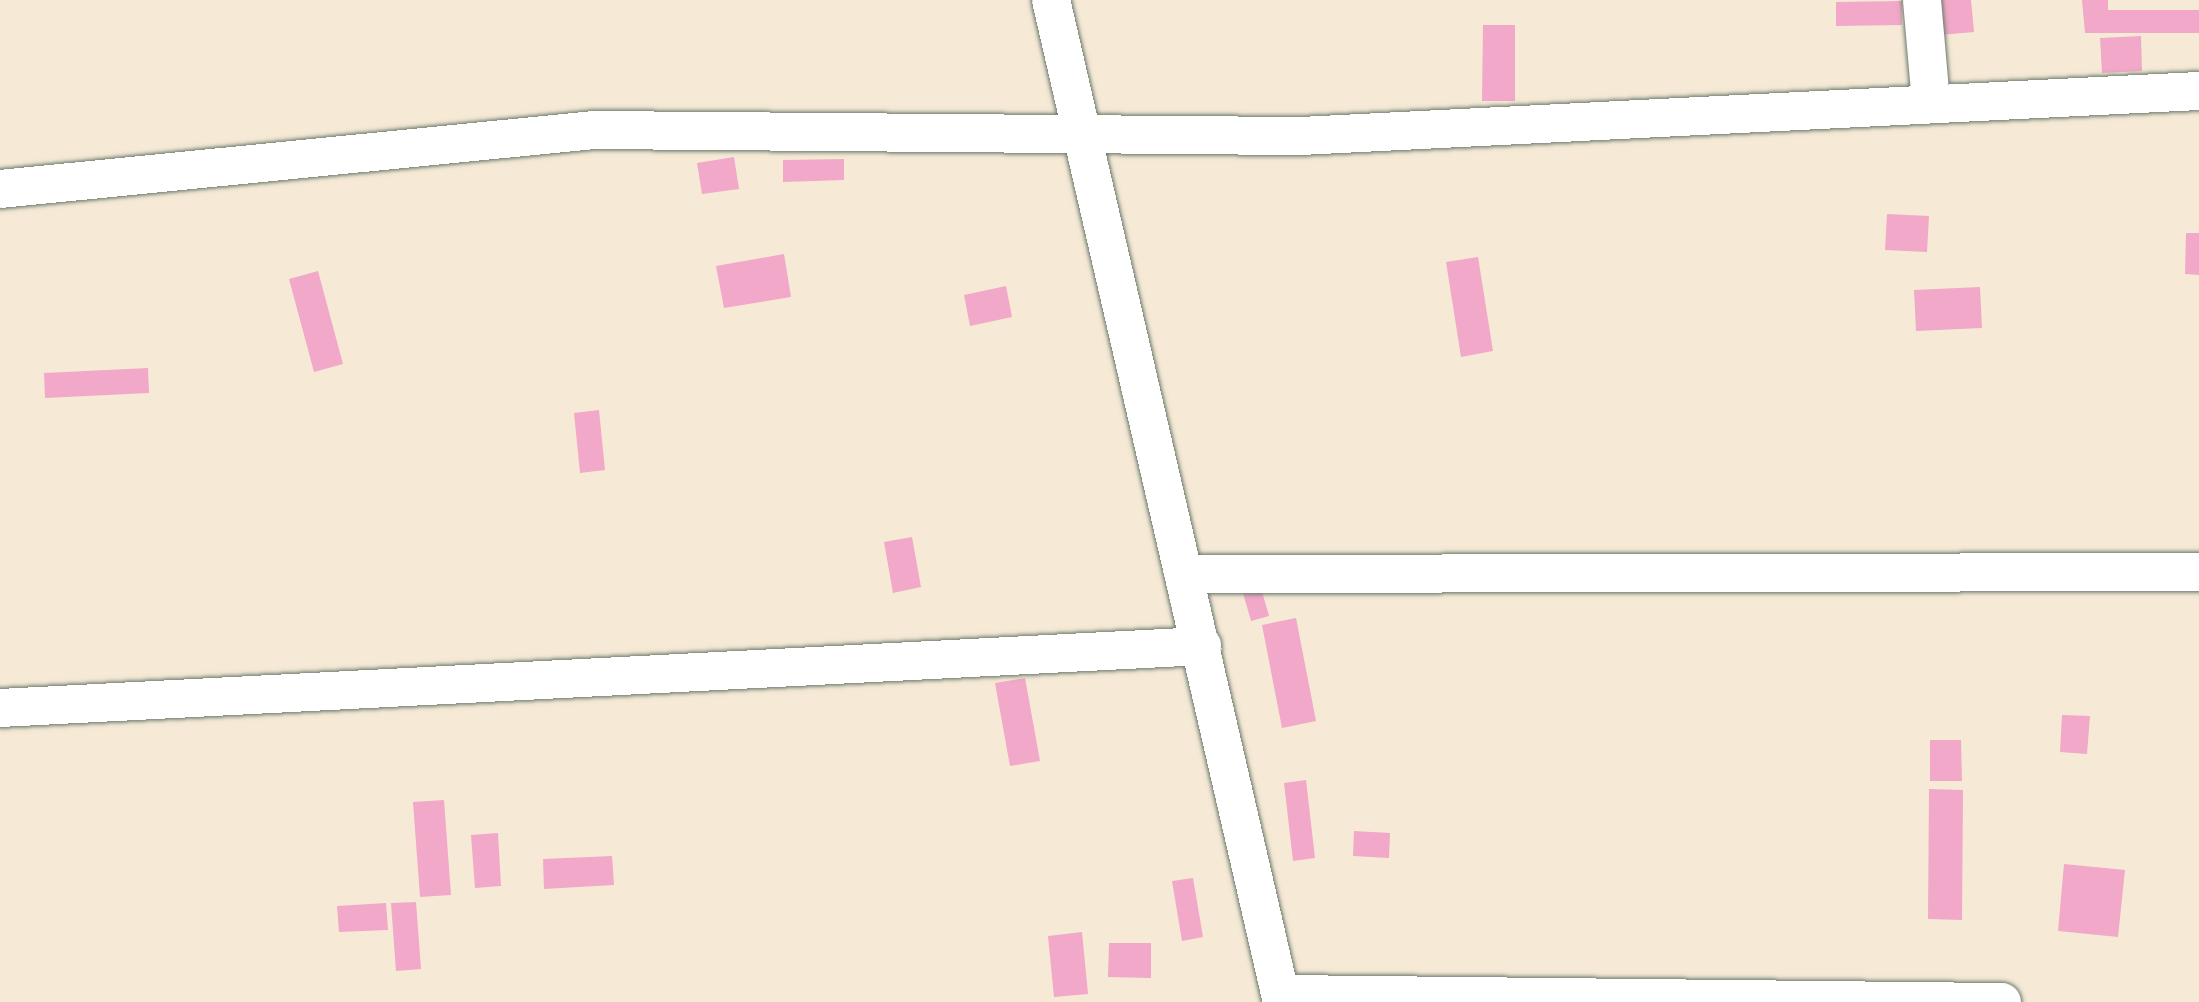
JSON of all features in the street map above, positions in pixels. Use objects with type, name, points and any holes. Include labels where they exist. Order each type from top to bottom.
[{"type":"street","points":[[1051,0],[1085,134],[1282,998],[2002,1002]]},
{"type":"street","points":[[1922,0],[1931,103]]},
{"type":"street","points":[[0,190],[594,130],[1301,136],[2199,91]]},
{"type":"street","points":[[1185,574],[2199,572]]},
{"type":"street","points":[[0,708],[1202,646]]},
{"type":"building","points":[[1937,0],[1971,0],[1974,32],[1940,35]]},
{"type":"building","points":[[2082,0],[2108,0],[2108,10],[2199,10],[2199,33],[2085,33]]},
{"type":"building","points":[[1902,1],[1902,25],[1836,26],[1836,2]]},
{"type":"building","points":[[1483,25],[1515,25],[1515,101],[1482,101]]},
{"type":"building","points":[[2141,36],[2142,71],[2102,73],[2100,38]]},
{"type":"building","points":[[734,157],[739,189],[702,194],[697,163]]},
{"type":"building","points":[[844,159],[844,180],[783,182],[783,160]]},
{"type":"building","points":[[1887,214],[1929,216],[1927,252],[1885,250]]},
{"type":"building","points":[[2186,233],[2199,233],[2199,275],[2185,274]]},
{"type":"building","points":[[784,254],[791,297],[724,308],[716,266]]},
{"type":"building","points":[[1478,257],[1493,351],[1461,357],[1446,262]]},
{"type":"building","points":[[318,271],[343,364],[314,372],[289,279]]},
{"type":"building","points":[[1006,286],[1012,317],[970,326],[964,295]]},
{"type":"building","points":[[1980,287],[1982,328],[1916,331],[1914,290]]},
{"type":"building","points":[[148,368],[149,393],[45,398],[44,373]]},
{"type":"building","points":[[599,410],[605,470],[580,473],[574,413]]},
{"type":"building","points":[[912,537],[921,587],[893,593],[884,542]]},
{"type":"building","points":[[1261,588],[1269,616],[1251,621],[1243,593]]},
{"type":"building","points":[[1296,618],[1316,721],[1282,728],[1262,625]]},
{"type":"building","points":[[1025,678],[1040,761],[1010,766],[995,683]]},
{"type":"building","points":[[2062,715],[2090,716],[2087,754],[2060,752]]},
{"type":"building","points":[[1930,740],[1961,740],[1962,781],[1930,781]]},
{"type":"building","points":[[1306,780],[1315,858],[1293,861],[1284,783]]},
{"type":"building","points":[[1929,789],[1963,790],[1962,920],[1928,919]]},
{"type":"building","points":[[444,800],[451,895],[420,897],[413,802]]},
{"type":"building","points":[[1354,831],[1390,833],[1389,858],[1353,856]]},
{"type":"building","points":[[498,833],[501,886],[475,888],[471,835]]},
{"type":"building","points":[[612,856],[614,885],[544,889],[543,859]]},
{"type":"building","points":[[2064,864],[2125,870],[2118,937],[2058,931]]},
{"type":"building","points":[[1193,878],[1203,937],[1182,941],[1172,881]]},
{"type":"building","points":[[416,902],[421,969],[396,971],[391,903]]},
{"type":"building","points":[[386,903],[388,930],[339,932],[337,906]]},
{"type":"building","points":[[1082,932],[1088,994],[1054,997],[1048,936]]},
{"type":"building","points":[[1109,943],[1151,943],[1151,978],[1108,977]]}]
